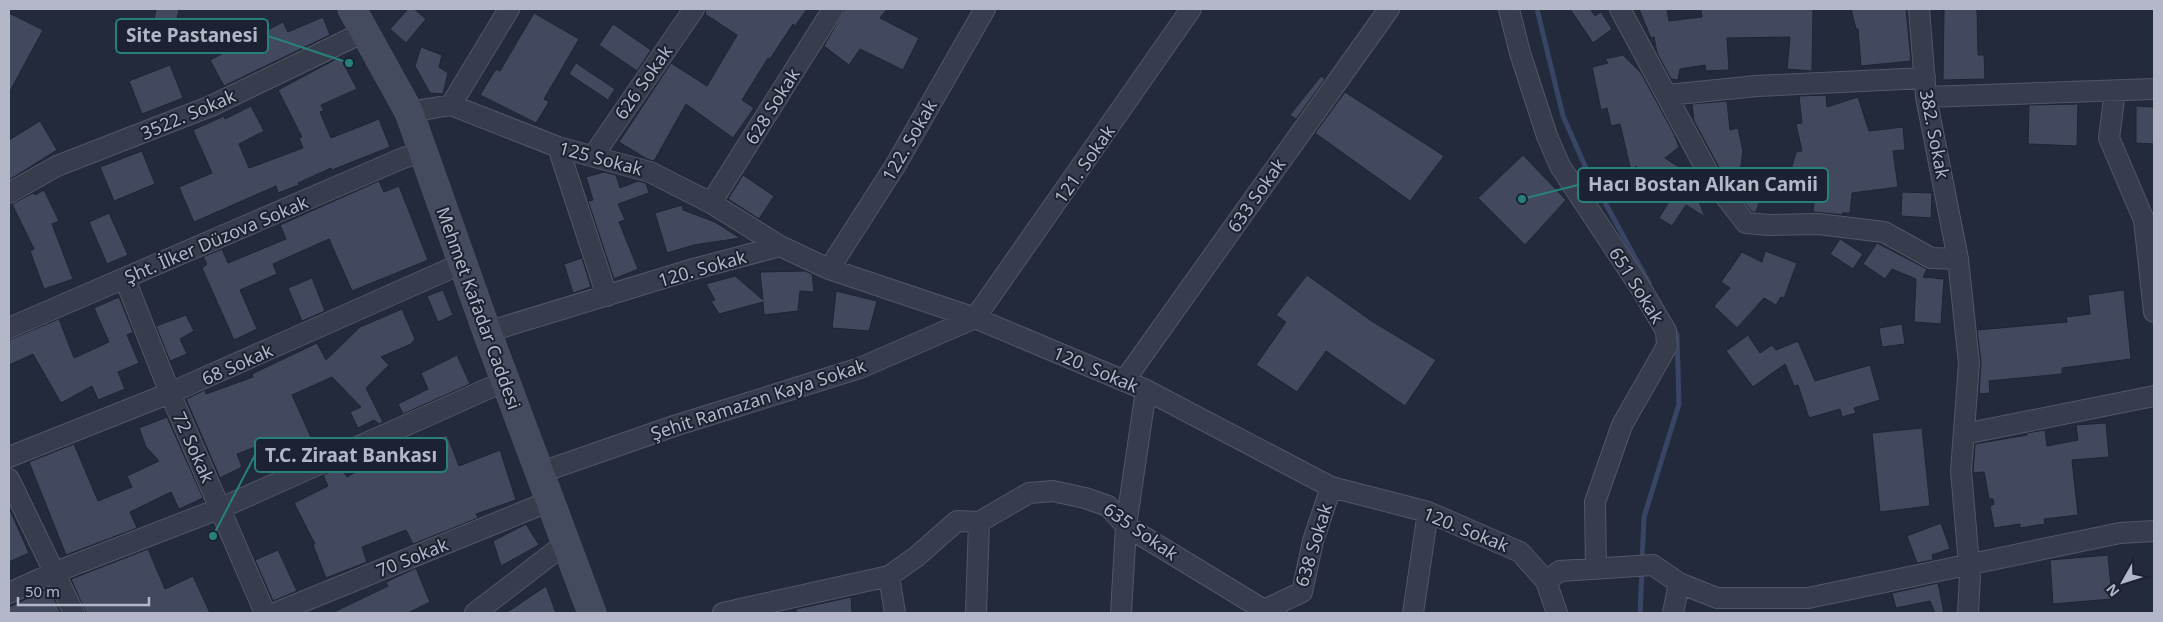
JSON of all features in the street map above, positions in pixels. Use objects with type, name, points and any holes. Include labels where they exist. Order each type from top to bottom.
[{"type":"main road","name":"Mehmet Kafadar Caddesi","points":[[356,15],[409,112],[462,264],[592,613]]},
{"type":"street","points":[[409,112],[451,105],[509,9]]},
{"type":"street","name":"626 Sokak","points":[[592,156],[694,9]]},
{"type":"street","name":"628 Sokak","points":[[711,203],[833,9]]},
{"type":"street","name":"122. Sokak","points":[[829,269],[895,166],[985,9]]},
{"type":"street","name":"121. Sokak","points":[[975,318],[1191,9]]},
{"type":"street","name":"633 Sokak","points":[[1124,381],[1389,9]]},
{"type":"street","name":"651 Sokak","points":[[1509,9],[1520,53],[1547,136],[1560,166],[1642,290],[1666,331],[1667,346],[1622,425],[1595,502],[1596,568]]},
{"type":"street","points":[[1620,9],[1712,178],[1746,222],[1769,225],[1818,224],[1884,232],[1932,258],[1958,259]]},
{"type":"street","name":"382. Sokak","points":[[1918,9],[1925,88],[1958,259],[1969,363],[1961,471],[1969,564],[1968,613]]},
{"type":"street","name":"3522. Sokak","points":[[9,193],[57,166],[211,106],[356,15]]},
{"type":"street","points":[[1668,95],[1756,86],[2154,89]]},
{"type":"street","points":[[2115,90],[2109,138],[2149,220],[2154,312]]},
{"type":"street","name":"125 Sokak","points":[[451,105],[558,147],[650,172],[711,203],[780,246]]},
{"type":"street","points":[[558,147],[607,296]]},
{"type":"street","name":"Şht. İlker Düzova Sokak","points":[[9,328],[403,158],[424,152]]},
{"type":"street","name":"120. Sokak","points":[[487,332],[690,270],[780,246],[829,269],[975,318],[1146,390],[1331,487],[1428,512],[1520,552],[1546,581]]},
{"type":"street","name":"68 Sokak","points":[[9,457],[170,394],[462,264]]},
{"type":"street","name":"72 Sokak","points":[[125,279],[170,394],[265,613]]},
{"type":"street","name":"Şehit Ramazan Kaya Sokak","points":[[539,472],[677,425],[860,368],[975,318]]},
{"type":"street","points":[[9,593],[53,573],[221,508],[506,381]]},
{"type":"street","points":[[1121,613],[1126,526],[1146,390]]},
{"type":"street","points":[[1964,434],[2154,396]]},
{"type":"street","points":[[9,479],[74,613]]},
{"type":"street","name":"638 Sokak","points":[[1268,612],[1302,592],[1313,541],[1331,487]]},
{"type":"street","name":"635 Sokak","points":[[723,613],[889,576],[916,557],[957,521],[978,522],[1029,494],[1053,491],[1108,506],[1126,526],[1268,612]]},
{"type":"street","name":"70 Sokak","points":[[275,613],[550,501]]},
{"type":"street","points":[[1413,613],[1428,512]]},
{"type":"street","points":[[976,613],[978,522]]},
{"type":"street","points":[[1557,613],[1546,581],[1560,571],[1653,565],[1679,583],[1717,598],[1808,598],[2120,532],[2154,530]]},
{"type":"street","points":[[475,613],[566,543]]},
{"type":"street","points":[[889,576],[895,613]]},
{"type":"street","points":[[1673,613],[1679,583]]},
{"type":"building","points":[[156,9],[179,9],[174,35],[152,32]]},
{"type":"building","points":[[408,9],[414,9],[426,19],[406,43],[390,29]]},
{"type":"building","points":[[706,9],[807,9],[795,26],[793,24],[770,59],[768,58],[742,100],[754,108],[733,138],[686,104],[654,161],[647,159],[619,142],[671,63],[707,86],[737,35],[705,14]]},
{"type":"building","points":[[845,9],[887,9],[880,18],[919,38],[903,70],[860,49],[849,65],[824,46]]},
{"type":"building","points":[[1570,9],[1590,9],[1595,16],[1601,12],[1612,29],[1593,43]]},
{"type":"building","points":[[1639,9],[1667,9],[1669,21],[1702,17],[1701,9],[1813,9],[1812,71],[1787,69],[1790,37],[1727,38],[1729,70],[1706,71],[1705,65],[1680,69],[1678,80],[1671,79],[1657,53],[1654,37],[1651,38]]},
{"type":"building","points":[[1851,9],[1906,9],[1911,61],[1861,66],[1858,29],[1856,29]]},
{"type":"building","points":[[1944,9],[1977,9],[1978,55],[1984,55],[1985,79],[1943,80]]},
{"type":"building","points":[[9,13],[43,30],[9,93]]},
{"type":"building","points":[[534,13],[579,39],[544,99],[549,102],[536,123],[480,95],[496,69],[500,71]]},
{"type":"building","points":[[323,17],[330,35],[224,86],[210,60],[283,22],[288,32]]},
{"type":"building","points":[[613,24],[651,50],[637,71],[599,45]]},
{"type":"building","points":[[421,47],[442,55],[439,67],[448,73],[443,94],[430,93],[415,66]]},
{"type":"building","points":[[1623,55],[1641,73],[1674,134],[1679,147],[1665,158],[1688,173],[1705,217],[1686,205],[1672,226],[1659,218],[1670,200],[1636,166],[1631,171],[1620,124],[1611,126],[1607,108],[1601,110],[1592,67],[1608,63],[1605,59]]},
{"type":"building","points":[[340,57],[357,89],[321,105],[324,111],[320,112],[331,138],[379,119],[390,147],[332,170],[331,168],[298,183],[299,185],[278,193],[276,186],[194,222],[179,187],[212,173],[193,130],[224,116],[225,119],[251,106],[264,131],[239,144],[249,168],[303,148],[299,138],[302,137],[278,90]]},
{"type":"building","points":[[576,63],[615,89],[608,100],[569,74]]},
{"type":"building","points":[[170,65],[183,98],[142,114],[129,81]]},
{"type":"building","points":[[1321,76],[1325,79],[1296,119],[1290,115]]},
{"type":"building","points":[[1345,92],[1444,156],[1410,201],[1315,133]]},
{"type":"building","points":[[1826,95],[1827,107],[1858,97],[1869,131],[1903,127],[1905,150],[1893,151],[1898,187],[1852,193],[1850,213],[1842,213],[1846,215],[1813,212],[1816,178],[1805,177],[1806,168],[1791,170],[1796,152],[1802,151],[1796,124],[1802,123],[1799,96]]},
{"type":"building","points":[[1727,101],[1730,130],[1738,128],[1743,151],[1740,173],[1722,173],[1694,121],[1692,104]]},
{"type":"building","points":[[2078,104],[2077,146],[2028,144],[2029,105]]},
{"type":"building","points":[[2136,106],[2154,107],[2154,144],[2136,143]]},
{"type":"building","points":[[40,121],[57,150],[9,180],[9,140]]},
{"type":"building","points":[[142,151],[155,184],[114,201],[100,167]]},
{"type":"building","points":[[1523,155],[1566,200],[1525,245],[1478,198]]},
{"type":"building","points":[[604,172],[616,175],[620,188],[638,181],[646,183],[649,193],[618,204],[625,220],[619,222],[638,269],[614,279],[588,201],[593,200],[586,177]]},
{"type":"building","points":[[1752,173],[1759,203],[1756,212],[1752,212],[1745,203]]},
{"type":"building","points":[[743,175],[774,196],[759,219],[728,199]]},
{"type":"building","points":[[379,181],[384,192],[399,186],[428,260],[352,291],[329,239],[273,264],[277,274],[240,290],[257,329],[234,340],[202,268],[207,264],[203,257],[222,249],[228,263],[286,239],[280,225]]},
{"type":"building","points":[[44,190],[59,221],[52,224],[73,279],[44,289],[30,251],[34,249],[12,204],[33,193],[35,195]]},
{"type":"building","points":[[1902,192],[1932,193],[1931,218],[1901,216]]},
{"type":"building","points":[[682,205],[683,210],[715,222],[740,238],[694,245],[667,253],[655,213]]},
{"type":"building","points":[[109,213],[128,255],[107,264],[89,222]]},
{"type":"building","points":[[1840,239],[1863,254],[1853,269],[1830,254]]},
{"type":"building","points":[[1877,243],[1927,269],[1923,277],[1944,279],[1941,324],[1914,322],[1916,279],[1892,269],[1885,279],[1863,264]]},
{"type":"building","points":[[1765,251],[1797,263],[1784,298],[1781,297],[1776,305],[1764,298],[1737,328],[1714,306],[1730,288],[1721,282],[1742,252],[1762,262]]},
{"type":"building","points":[[582,258],[591,287],[573,293],[564,264]]},
{"type":"building","points":[[805,271],[812,274],[814,292],[800,291],[798,311],[764,315],[763,302],[719,314],[711,301],[715,300],[706,284],[735,276],[763,300],[760,272]]},
{"type":"building","points":[[1307,275],[1370,320],[1436,360],[1405,406],[1326,351],[1297,392],[1256,365],[1286,322],[1276,315]]},
{"type":"building","points":[[312,278],[325,311],[302,321],[288,288]]},
{"type":"building","points":[[443,290],[453,315],[438,322],[427,296]]},
{"type":"building","points":[[2124,290],[2131,359],[2062,368],[2062,374],[1989,381],[1990,393],[1979,394],[1981,362],[1977,330],[2067,322],[2066,317],[2090,314],[2088,295]]},
{"type":"building","points":[[836,291],[877,301],[869,331],[832,328]]},
{"type":"building","points":[[119,297],[133,332],[127,335],[139,363],[118,372],[125,389],[98,400],[92,386],[61,403],[33,354],[9,365],[9,340],[59,319],[74,358],[109,342],[94,308]]},
{"type":"building","points":[[402,309],[415,339],[411,344],[381,357],[389,365],[366,388],[383,422],[379,424],[374,420],[358,428],[350,412],[361,407],[332,377],[292,395],[314,444],[287,456],[279,438],[237,454],[242,467],[220,478],[186,399],[205,390],[206,394],[253,377],[252,374],[317,343],[326,360],[360,327]]},
{"type":"building","points":[[186,315],[194,331],[180,339],[187,354],[170,361],[156,326]]},
{"type":"building","points":[[1902,324],[1905,344],[1882,347],[1879,328]]},
{"type":"building","points":[[1748,335],[1760,353],[1772,345],[1776,350],[1798,341],[1815,381],[1870,365],[1880,400],[1854,408],[1856,413],[1842,417],[1840,409],[1809,418],[1798,385],[1794,386],[1785,364],[1753,387],[1726,351]]},
{"type":"building","points":[[457,355],[470,384],[403,414],[398,404],[428,389],[421,373]]},
{"type":"building","points":[[167,417],[203,498],[179,509],[171,492],[130,512],[137,528],[66,555],[29,462],[74,444],[98,501],[132,487],[127,476],[159,461],[146,447],[139,428]]},
{"type":"building","points":[[2106,423],[2109,457],[2072,460],[2078,515],[2044,519],[2045,524],[2020,528],[2020,524],[1994,528],[1990,506],[1994,504],[1993,499],[1989,499],[1984,472],[1973,473],[1975,444],[2045,430],[2047,446],[2078,440],[2076,425]]},
{"type":"building","points":[[1922,428],[1930,506],[1880,512],[1872,433]]},
{"type":"building","points":[[447,435],[459,466],[500,450],[516,500],[476,514],[478,518],[413,544],[406,530],[362,547],[367,562],[326,578],[313,545],[315,544],[294,503],[328,486],[323,475],[341,467],[347,477],[364,467]]},
{"type":"building","points":[[9,508],[29,553],[9,562]]},
{"type":"building","points":[[1941,523],[1950,549],[1932,555],[1933,560],[1917,563],[1907,536]]},
{"type":"building","points":[[526,524],[539,545],[501,566],[493,541]]},
{"type":"building","points":[[148,549],[165,589],[193,576],[210,613],[86,613],[71,579]]},
{"type":"building","points":[[278,550],[297,591],[273,601],[255,560]]},
{"type":"building","points":[[2108,555],[2112,599],[2053,604],[2050,560]]},
{"type":"building","points":[[416,568],[430,602],[408,613],[332,613],[388,586],[386,582]]},
{"type":"building","points":[[1938,583],[1944,613],[1935,613],[1930,601],[1896,608],[1892,593]]},
{"type":"building","points":[[546,586],[556,613],[506,613]]},
{"type":"building","points":[[49,588],[61,613],[9,613],[9,607]]},
{"type":"building","points":[[851,597],[852,613],[796,613],[796,609]]},
{"type":"waterway","points":[[1537,9],[1563,116],[1585,166],[1649,283]]},
{"type":"waterway","points":[[1642,560],[1644,517],[1679,404],[1677,335],[1673,328]]},
{"type":"waterway","points":[[1640,613],[1642,569]]},
{"type":"place","name":"Site Pastanesi","points":[[349,63]]},
{"type":"place","name":"Hacı Bostan Alkan Camii","points":[[1522,199]]},
{"type":"place","name":"T.C. Ziraat Bankası","points":[[213,536]]}]
